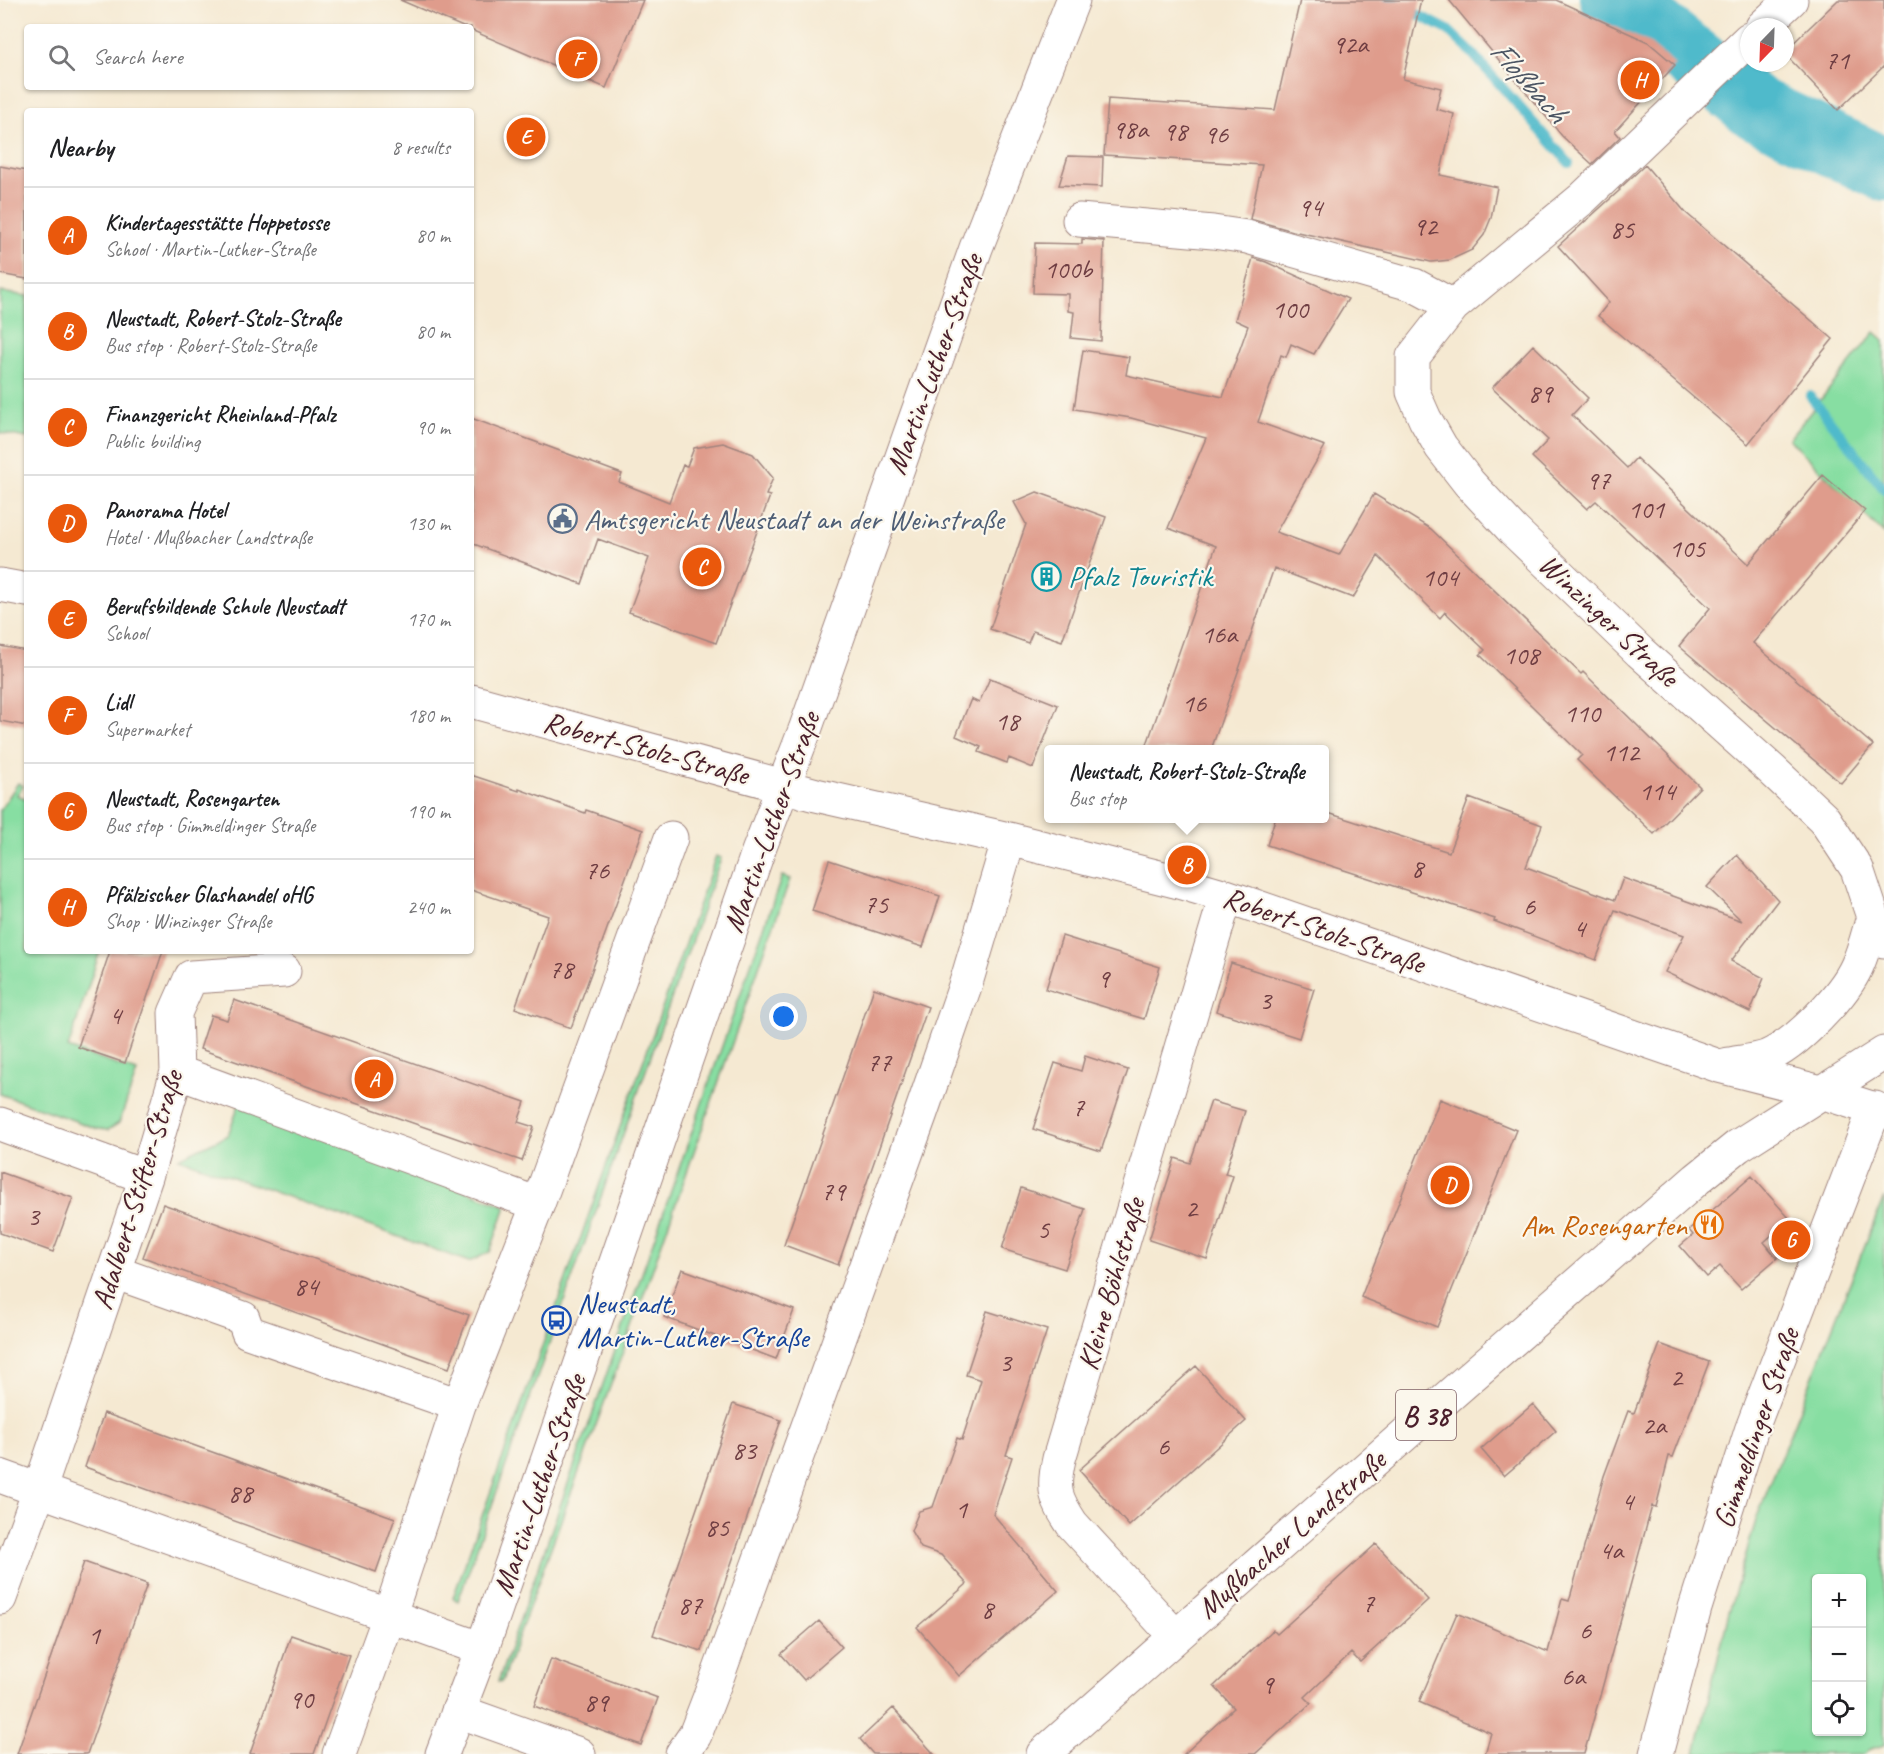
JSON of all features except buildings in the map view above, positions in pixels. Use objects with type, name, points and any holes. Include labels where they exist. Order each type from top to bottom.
[{"type":"street","name":"Martin-Luther-Straße","points":[[442,1754],[482,1649],[759,852],[785,785],[976,248],[1073,0]]},
{"type":"street","name":"Winzinger Straße","points":[[1772,18],[1791,0]]},
{"type":"street","name":"Winzinger Straße","points":[[1719,1066],[1764,1058],[1778,1052],[1839,996],[1878,929],[1857,869],[1824,819],[1640,652],[1513,530],[1469,483],[1441,447],[1413,392],[1413,357],[1453,306],[1583,198],[1740,47]]},
{"type":"street","points":[[1079,220],[1247,237],[1414,285],[1453,306]]},
{"type":"street","points":[[0,585],[24,589]]},
{"type":"street","name":"Robert-Stolz-Straße","points":[[474,702],[816,795],[1009,839],[1175,881],[1226,896],[1719,1066],[1821,1092],[1879,1110]]},
{"type":"street","points":[[339,1754],[390,1614],[459,1405],[538,1204],[671,838]]},
{"type":"street","points":[[682,1754],[695,1735],[717,1678],[921,1113],[966,983],[1009,839]]},
{"type":"street","name":"Kleine Böhlstraße","points":[[1175,1636],[1072,1524],[1059,1504],[1054,1482],[1226,896]]},
{"type":"street","name":"Adalbert-Stifter-Straße","points":[[0,1598],[146,1177],[177,1072],[175,1013],[191,977],[284,971]]},
{"type":"street","name":"B 38","points":[[1821,1092],[1884,1053]]},
{"type":"street","points":[[177,1072],[538,1204]]},
{"type":"street","name":"Mußbacher Landstraße","points":[[1043,1754],[1697,1179],[1738,1146],[1821,1092]]},
{"type":"street","name":"Gimmeldinger Straße","points":[[1656,1754],[1695,1608],[1751,1431],[1879,1110]]},
{"type":"street","points":[[0,1124],[146,1177]]},
{"type":"street","points":[[114,1272],[243,1318],[248,1332],[459,1405]]},
{"type":"street","points":[[0,1476],[390,1614],[482,1649]]},
{"type":"street","points":[[458,1711],[579,1754]]},
{"type":"green space","points":[[1763,79],[1858,129],[1884,134],[1884,161],[1752,95]]},
{"type":"green space","points":[[0,292],[24,296],[24,437],[0,433]]},
{"type":"green space","points":[[1875,332],[1884,340],[1884,534],[1789,439]]},
{"type":"green space","points":[[18,783],[23,786],[17,795],[24,798],[24,954],[99,954],[68,1048],[137,1072],[119,1123],[108,1130],[98,1129],[0,1094],[0,810]]},
{"type":"green space","points":[[716,856],[721,858],[458,1601],[453,1598]]},
{"type":"green space","points":[[782,876],[790,879],[639,1308],[502,1681],[498,1682]]},
{"type":"green space","points":[[239,1105],[506,1206],[490,1252],[469,1262],[179,1158],[228,1135]]},
{"type":"green space","points":[[1884,1197],[1884,1745],[1864,1754],[1695,1754],[1729,1612],[1757,1517]]},
{"type":"waterway","name":"Floßbach","points":[[1389,0],[1448,30],[1471,52],[1569,163]]},
{"type":"waterway","points":[[1612,0],[1631,9],[1757,109],[1884,169]]},
{"type":"waterway","name":"Floßbach","points":[[1810,396],[1884,489]]},
{"type":"place","name":"Lidl","points":[[578,59]]},
{"type":"place","name":"Pfälzischer Glashandel oHG","points":[[1640,80]]},
{"type":"place","name":"Berufsbildende Schule Neustadt","points":[[526,137]]},
{"type":"place","name":"Amtsgericht Neustadt an der Weinstraße","points":[[563,519]]},
{"type":"place","name":"Finanzgericht Rheinland-Pfalz","points":[[702,567]]},
{"type":"place","name":"Pfalz Touristik","points":[[1047,576]]},
{"type":"place","name":"Neustadt, Robert-Stolz-Straße","points":[[1187,865]]},
{"type":"place","name":"Kindertagesstätte Hoppetosse","points":[[374,1079]]},
{"type":"place","name":"Panorama Hotel","points":[[1450,1185]]},
{"type":"place","name":"Am Rosengarten","points":[[1708,1225]]},
{"type":"place","name":"Neustadt, Rosengarten","points":[[1791,1240]]},
{"type":"place","name":"Neustadt, Martin-Luther-Straße","points":[[556,1320]]}]
